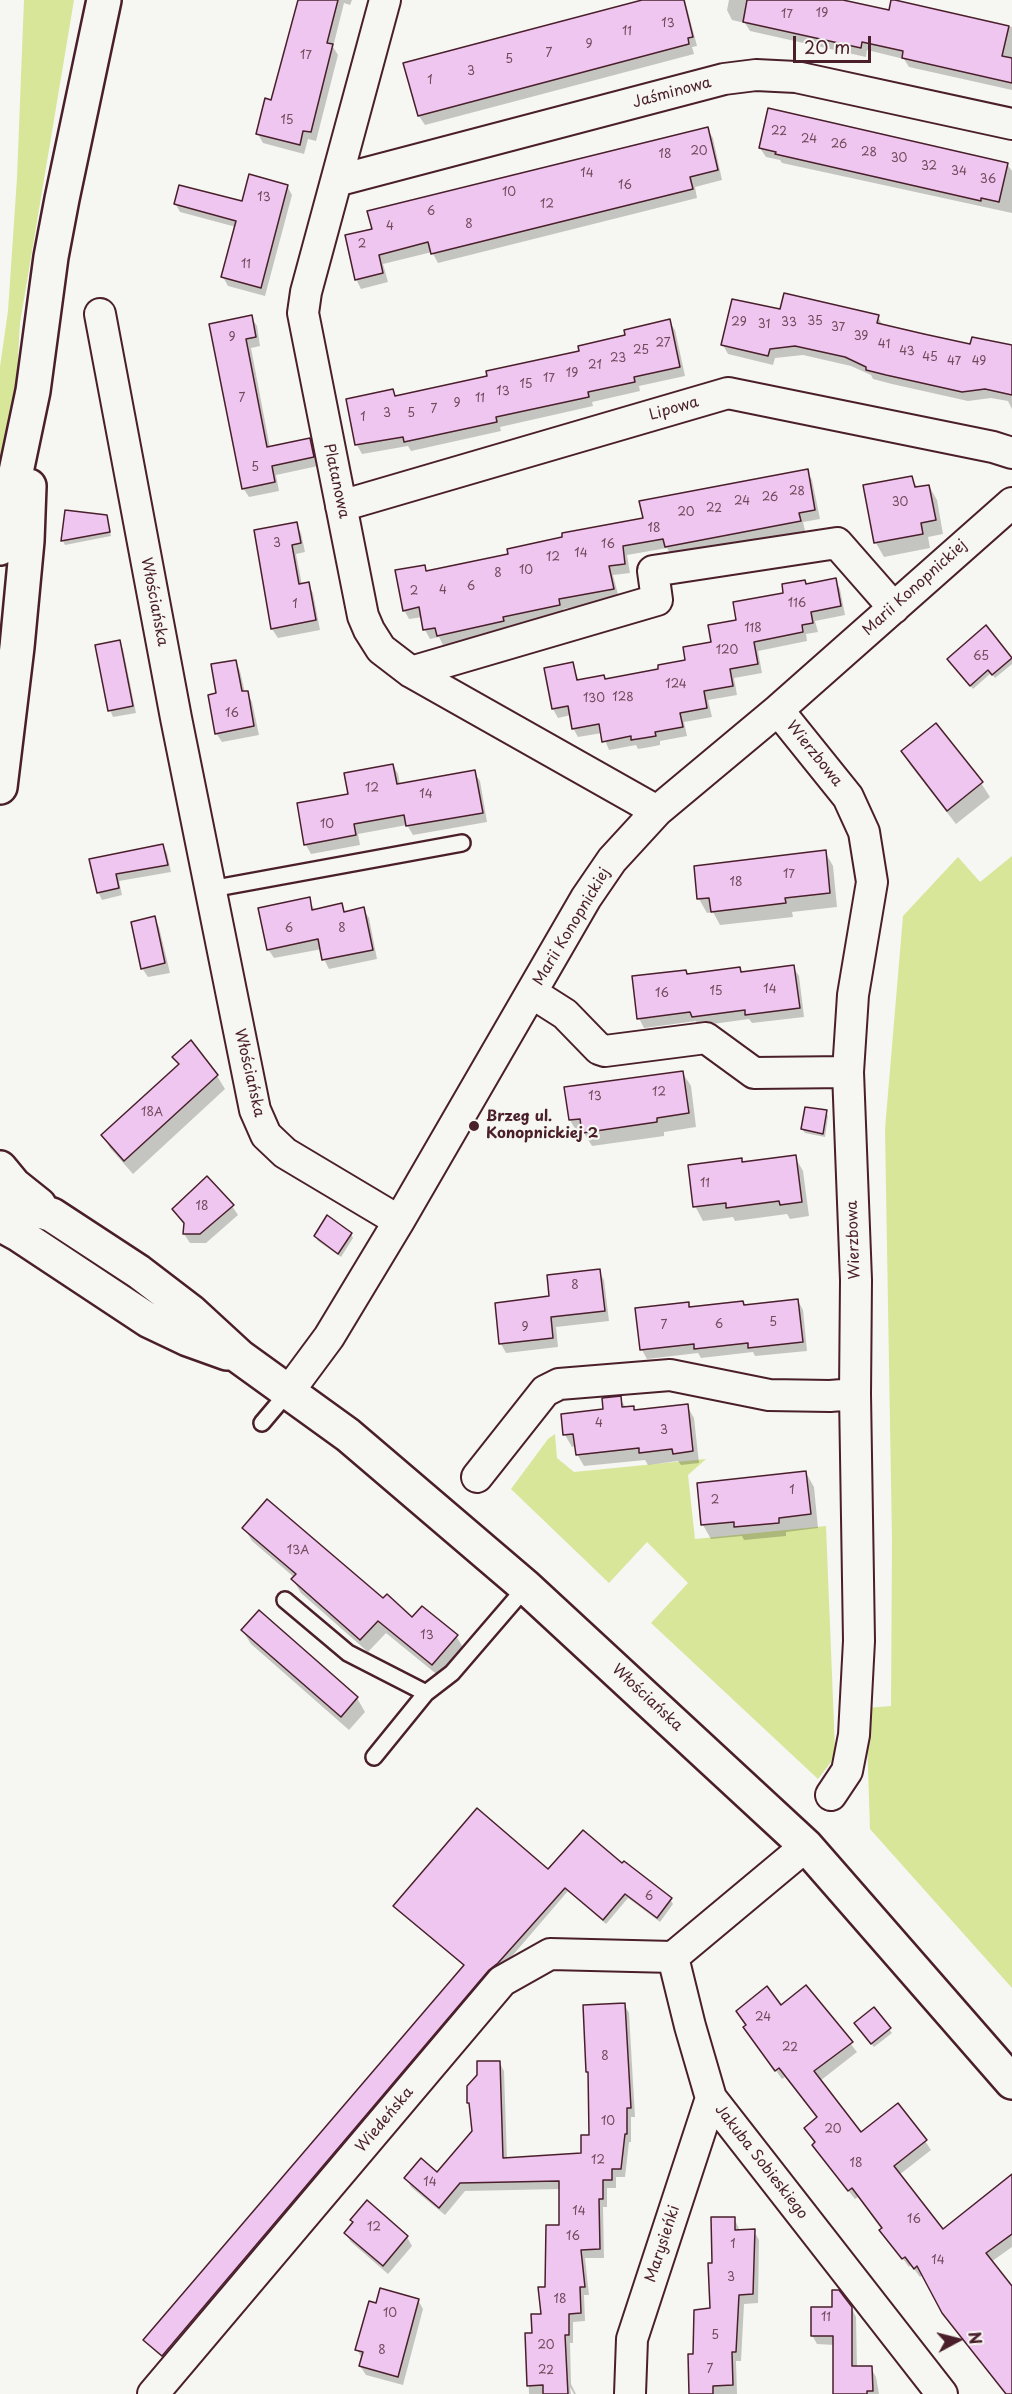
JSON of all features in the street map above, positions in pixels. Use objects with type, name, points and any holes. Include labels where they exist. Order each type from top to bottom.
[{"type":"main road","points":[[0,548],[33,391],[51,257],[104,0]]},
{"type":"main road","points":[[0,787],[27,541],[33,391]]},
{"type":"main road","points":[[0,1168],[14,1185],[52,1215]]},
{"type":"main road","name":"Włościańska","points":[[0,1197],[52,1215],[139,1272],[190,1311],[240,1357],[348,1435],[526,1587],[806,1846],[1012,2082]]},
{"type":"main road","name":"Włościańska","points":[[0,1224],[148,1320],[188,1339],[240,1357]]},
{"type":"main road","points":[[0,1245],[38,1248]]},
{"type":"street","name":"Platanowa","points":[[385,0],[306,292],[303,313],[363,616],[381,649],[411,672],[657,811]]},
{"type":"street","name":"Jaśminowa","points":[[336,181],[724,79],[756,75],[796,77],[1012,124]]},
{"type":"street","name":"Włościańska","points":[[100,314],[255,1110],[266,1135],[285,1153],[399,1221]]},
{"type":"street","name":"Lipowa","points":[[341,506],[728,393],[993,447],[1012,453]]},
{"type":"street","name":"Marii Konopnickiej","points":[[289,1391],[329,1337],[399,1221],[586,898],[606,869],[657,811],[778,710],[1012,503]]},
{"type":"street","points":[[411,672],[657,600],[652,571],[837,543],[894,608]]},
{"type":"street","name":"Wierzbowa","points":[[778,710],[848,797],[864,832],[872,882],[853,995],[848,1072],[856,1280],[855,1394],[859,1641],[854,1735],[847,1771],[831,1795]]},
{"type":"street","points":[[532,993],[565,1014],[599,1049],[605,1051],[706,1038],[754,1073],[848,1072]]},
{"type":"street","points":[[477,1477],[545,1391],[559,1384],[670,1375],[769,1395],[855,1394]]},
{"type":"street","points":[[673,1956],[806,1846]]},
{"type":"street","name":"Wiedeńska","points":[[153,2394],[502,1981],[550,1954],[673,1956]]},
{"type":"street","name":"Jakuba Sobieskiego","points":[[673,1956],[711,2098],[942,2394]]},
{"type":"street","name":"Marysieńki","points":[[630,2394],[632,2339],[711,2098]]},
{"type":"lane","points":[[211,889],[462,843]]},
{"type":"lane","points":[[262,1423],[289,1391]]},
{"type":"lane","points":[[374,1757],[426,1693],[452,1673],[526,1587]]},
{"type":"lane","points":[[285,1600],[348,1653],[426,1693]]},
{"type":"green space","points":[[24,0],[74,0],[20,323],[15,409],[0,495],[0,367],[8,311],[17,178]]},
{"type":"green space","points":[[1012,856],[1012,1988],[870,1829],[866,1708],[891,1706],[892,1540],[885,1129],[903,916],[958,857],[980,882]]},
{"type":"green space","points":[[555,1434],[557,1458],[574,1472],[706,1459],[688,1475],[695,1539],[826,1526],[835,1750],[831,1762],[818,1779],[651,1623],[688,1583],[647,1542],[609,1583],[511,1489],[548,1439]]},
{"type":"building","points":[[298,0],[338,0],[327,43],[333,44],[311,132],[303,131],[300,145],[256,134],[265,98],[271,100]]},
{"type":"building","points":[[642,0],[684,0],[693,37],[688,38],[689,44],[418,116],[403,63]]},
{"type":"building","points":[[747,0],[843,0],[889,10],[891,0],[895,0],[1009,26],[1002,56],[1012,58],[1012,83],[902,58],[903,51],[862,42],[861,48],[743,22]]},
{"type":"building","points":[[768,108],[1008,163],[999,202],[981,198],[981,201],[775,154],[776,152],[759,148]]},
{"type":"building","points":[[708,127],[718,170],[690,177],[693,189],[431,254],[428,242],[379,255],[383,273],[355,280],[345,235],[372,229],[367,211]]},
{"type":"building","points":[[249,174],[288,185],[261,288],[221,277],[236,221],[174,204],[179,185],[242,201]]},
{"type":"building","points":[[784,293],[879,315],[877,323],[924,334],[970,344],[972,337],[1012,345],[1012,395],[985,389],[962,392],[886,375],[866,370],[866,367],[845,357],[795,346],[770,349],[768,356],[721,345],[732,299],[780,309]]},
{"type":"building","points":[[252,315],[256,337],[246,339],[267,447],[310,438],[314,457],[272,466],[275,482],[242,489],[209,324]]},
{"type":"building","points":[[670,319],[680,367],[634,377],[635,382],[588,392],[589,397],[496,417],[497,422],[404,442],[403,437],[355,445],[346,399],[393,389],[395,396],[487,376],[486,371],[579,351],[578,346],[625,335],[624,330]]},
{"type":"building","points":[[808,469],[815,510],[799,513],[801,521],[665,547],[663,539],[623,546],[625,564],[609,566],[614,589],[559,599],[560,605],[503,617],[504,621],[437,636],[435,628],[423,630],[419,607],[403,611],[395,570],[425,565],[426,571],[508,554],[507,549],[562,537],[562,533],[643,518],[639,501]]},
{"type":"building","points":[[912,476],[915,487],[929,485],[936,520],[921,523],[923,534],[874,543],[863,485]]},
{"type":"building","points":[[65,510],[107,515],[110,532],[61,541]]},
{"type":"building","points":[[297,522],[301,543],[292,545],[299,584],[309,582],[316,620],[271,629],[254,530]]},
{"type":"building","points":[[836,578],[841,606],[811,612],[813,623],[802,625],[803,632],[754,642],[758,664],[730,669],[733,686],[704,691],[707,708],[680,713],[683,727],[655,732],[656,736],[631,740],[631,736],[602,742],[599,724],[572,729],[568,706],[552,709],[544,668],[573,662],[577,680],[604,675],[605,679],[658,669],[658,665],[685,660],[683,647],[711,642],[708,625],[736,620],[733,602],[783,593],[782,584],[805,580],[806,584]]},
{"type":"building","points":[[986,625],[1012,658],[992,675],[988,670],[970,686],[947,659]]},
{"type":"building","points":[[120,640],[133,706],[108,711],[95,645]]},
{"type":"building","points":[[236,660],[242,691],[248,691],[254,726],[215,734],[208,695],[216,693],[211,664]]},
{"type":"building","points":[[936,723],[983,782],[947,811],[901,751]]},
{"type":"building","points":[[393,764],[397,784],[475,770],[483,813],[406,826],[404,815],[354,824],[356,835],[304,845],[297,803],[348,794],[344,773]]},
{"type":"building","points":[[163,844],[168,865],[116,874],[119,888],[97,893],[89,859]]},
{"type":"building","points":[[826,850],[830,893],[785,898],[786,903],[711,912],[709,898],[697,899],[694,866]]},
{"type":"building","points":[[310,897],[312,910],[342,903],[344,912],[364,907],[373,950],[322,960],[318,939],[267,950],[258,908]]},
{"type":"building","points":[[155,916],[165,963],[141,969],[131,922]]},
{"type":"building","points":[[794,965],[800,1008],[745,1015],[745,1010],[692,1017],[690,1012],[637,1019],[632,976],[686,970],[687,974],[740,967],[741,972]]},
{"type":"building","points":[[191,1040],[218,1075],[124,1161],[101,1135],[179,1064],[172,1057]]},
{"type":"building","points":[[683,1071],[689,1113],[657,1118],[657,1122],[582,1133],[580,1119],[569,1120],[564,1087]]},
{"type":"building","points":[[805,1107],[827,1110],[823,1134],[801,1129]]},
{"type":"building","points":[[796,1155],[802,1202],[780,1205],[779,1201],[726,1208],[726,1203],[693,1207],[688,1165],[742,1158],[742,1162]]},
{"type":"building","points":[[207,1176],[234,1205],[200,1234],[183,1234],[184,1223],[172,1209]]},
{"type":"building","points":[[327,1215],[352,1233],[338,1254],[314,1236]]},
{"type":"building","points":[[600,1269],[605,1311],[551,1317],[553,1338],[499,1344],[495,1303],[549,1296],[547,1275]]},
{"type":"building","points":[[798,1299],[803,1342],[748,1348],[748,1343],[694,1349],[694,1344],[640,1350],[635,1308],[689,1302],[689,1307],[743,1301],[744,1305]]},
{"type":"building","points":[[621,1396],[622,1407],[634,1406],[634,1410],[688,1404],[693,1451],[673,1454],[672,1449],[639,1453],[639,1448],[576,1455],[573,1434],[563,1435],[561,1414],[603,1409],[602,1398]]},
{"type":"building","points":[[806,1471],[811,1514],[779,1518],[779,1523],[734,1527],[734,1522],[701,1525],[697,1483]]},
{"type":"building","points":[[267,1499],[383,1598],[387,1594],[412,1617],[422,1606],[458,1635],[432,1665],[378,1621],[360,1640],[291,1579],[296,1574],[242,1528]]},
{"type":"building","points":[[259,1610],[358,1697],[341,1717],[241,1630]]},
{"type":"building","points":[[477,1808],[548,1869],[583,1830],[622,1863],[624,1861],[672,1898],[657,1918],[625,1894],[603,1920],[565,1888],[498,1963],[489,1970],[162,2356],[143,2340],[464,1965],[393,1906]]},
{"type":"building","points":[[806,1985],[853,2042],[814,2071],[861,2132],[898,2103],[927,2140],[894,2166],[943,2229],[1012,2174],[1012,2234],[986,2253],[1012,2286],[1012,2394],[1006,2394],[942,2313],[917,2266],[914,2269],[905,2257],[902,2259],[879,2230],[882,2228],[852,2188],[848,2191],[812,2145],[815,2142],[804,2128],[817,2117],[779,2068],[775,2071],[743,2027],[746,2025],[736,2011],[767,1986],[781,2005]]},
{"type":"building","points":[[625,2003],[631,2108],[627,2108],[627,2134],[625,2134],[621,2169],[612,2169],[612,2180],[603,2180],[603,2199],[599,2199],[600,2249],[581,2250],[585,2287],[580,2287],[581,2313],[569,2314],[569,2335],[565,2335],[568,2394],[543,2394],[543,2385],[527,2386],[525,2333],[532,2333],[531,2314],[541,2314],[538,2287],[545,2287],[546,2225],[559,2225],[559,2181],[460,2183],[439,2208],[404,2178],[421,2158],[437,2172],[472,2131],[469,2103],[467,2103],[467,2086],[477,2075],[477,2061],[500,2061],[503,2158],[581,2153],[581,2135],[589,2135],[588,2072],[586,2072],[583,2005]]},
{"type":"building","points":[[874,2007],[891,2028],[871,2044],[854,2023]]},
{"type":"building","points":[[367,2200],[408,2236],[383,2266],[344,2233],[353,2222],[350,2220]]},
{"type":"building","points":[[711,2217],[735,2217],[735,2230],[755,2229],[753,2294],[739,2295],[736,2352],[732,2352],[733,2385],[713,2386],[713,2394],[689,2394],[688,2354],[693,2354],[694,2310],[710,2308],[708,2263],[712,2263]]},
{"type":"building","points":[[380,2288],[419,2299],[398,2377],[359,2366],[363,2352],[355,2350],[369,2301],[376,2303]]},
{"type":"building","points":[[832,2290],[839,2290],[852,2307],[852,2366],[872,2366],[873,2391],[867,2391],[867,2394],[833,2394],[833,2336],[811,2336],[811,2307],[832,2307]]},
{"type":"place","name":"Brzeg ul. Konopnickiej 2","points":[[474,1126]]}]
